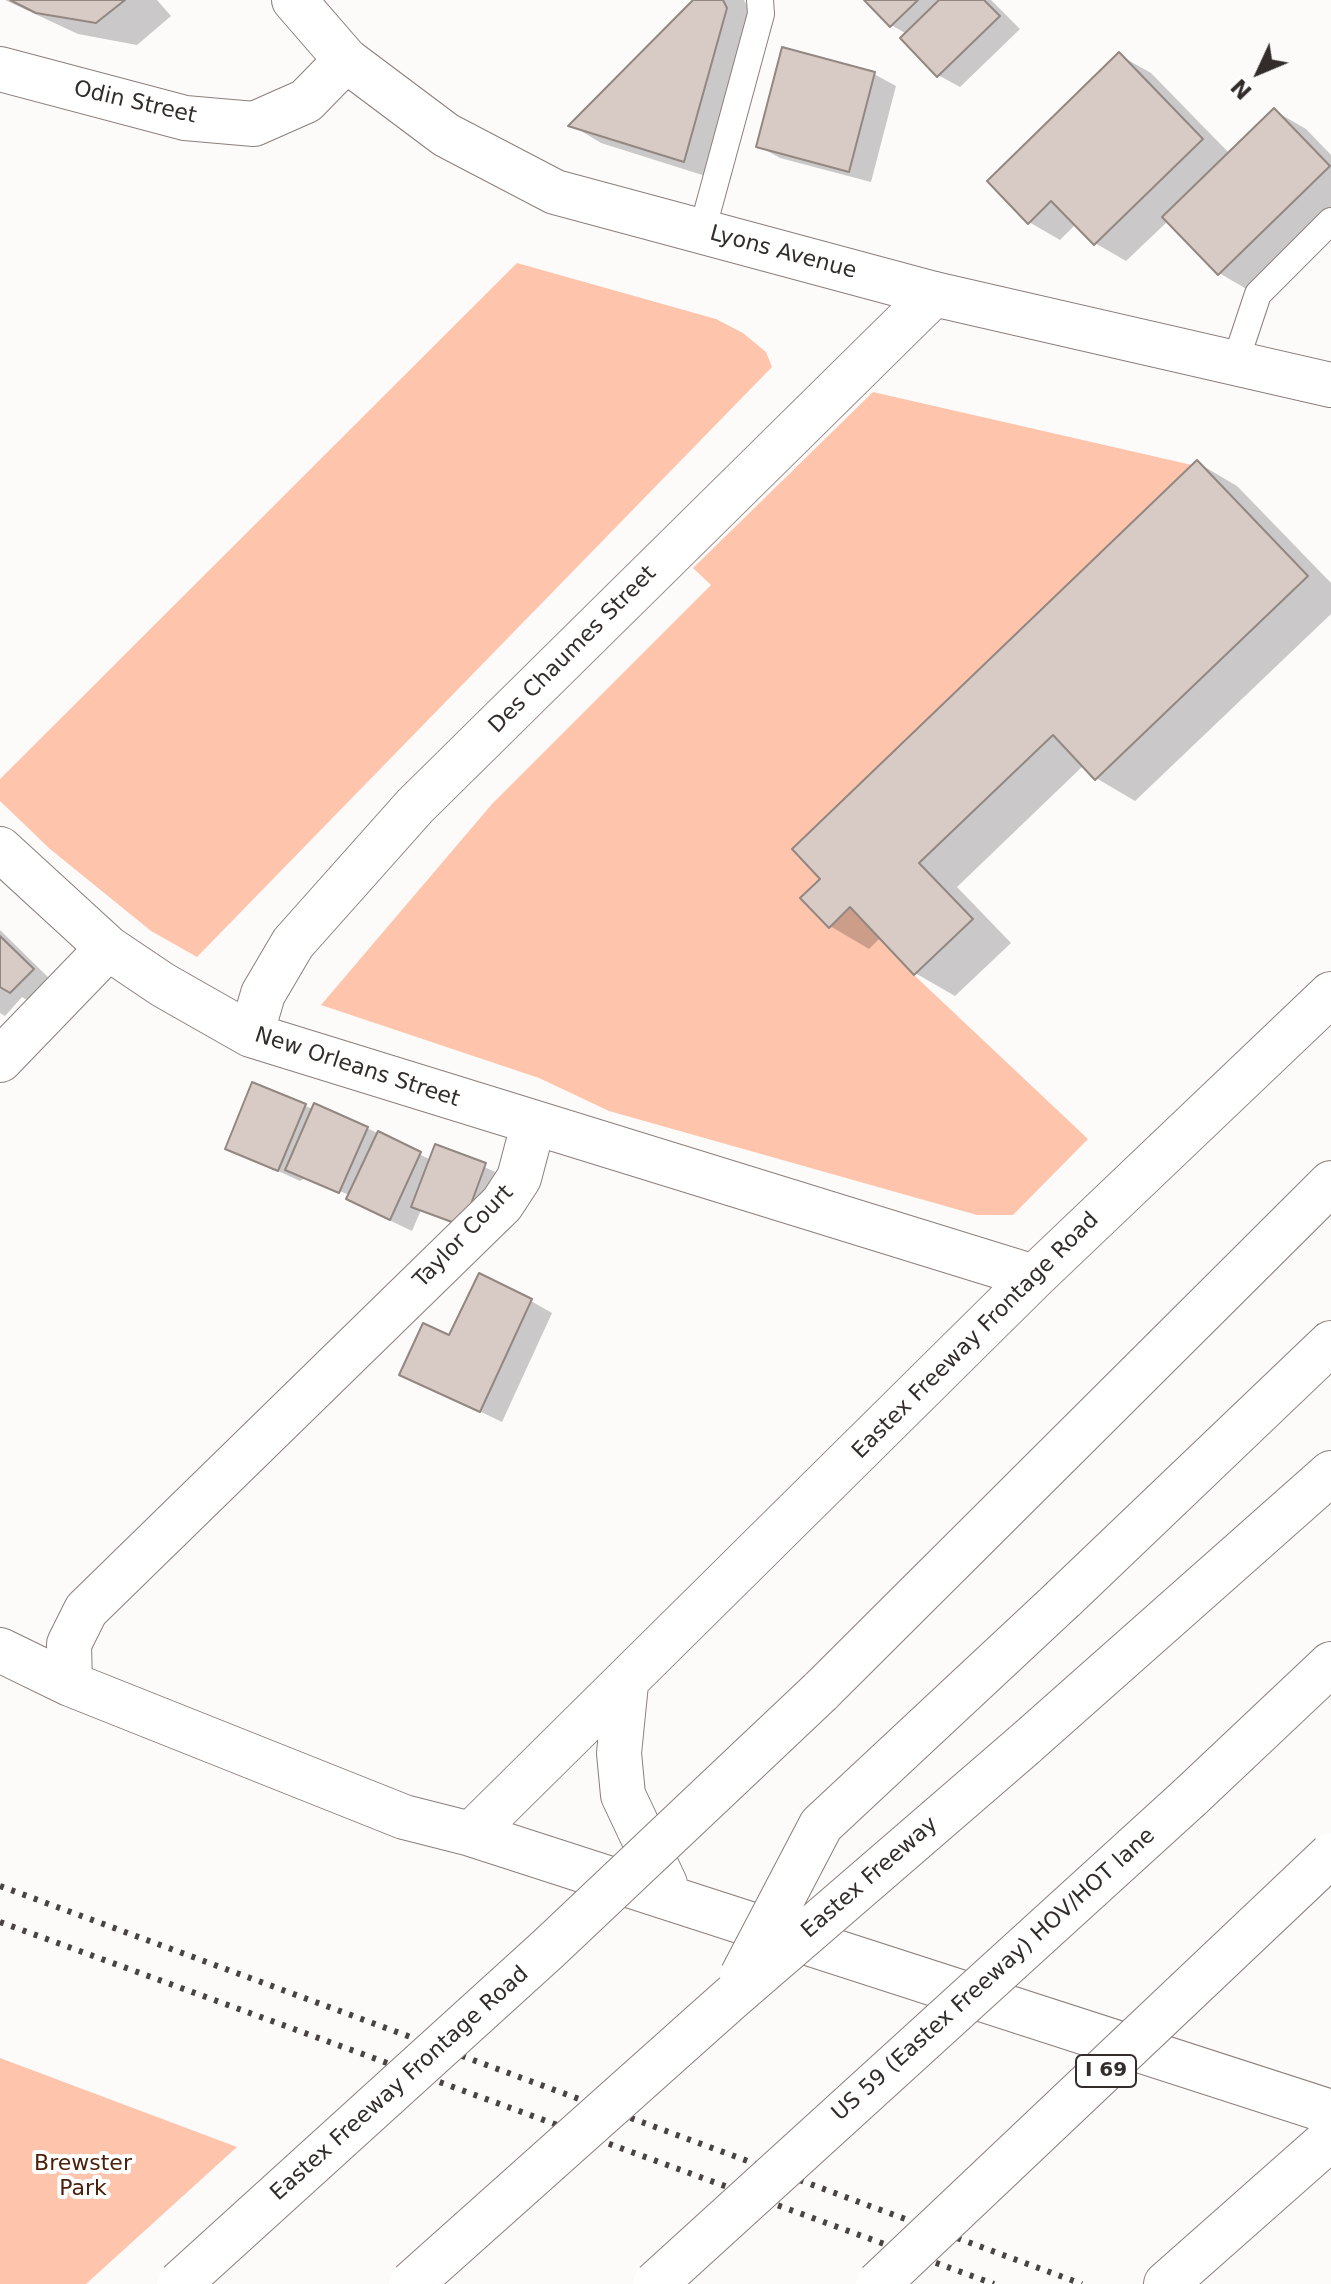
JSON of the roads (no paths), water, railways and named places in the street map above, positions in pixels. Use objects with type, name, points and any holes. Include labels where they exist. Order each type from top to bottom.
[{"type":"main road","name":"Lyons Avenue","points":[[294,0],[346,60],[446,135],[555,192],[934,294],[1331,385]]},
{"type":"main road","name":"Odin Street","points":[[0,69],[185,118],[254,124],[306,101],[346,60]]},
{"type":"main road","name":"Des Chaumes Street","points":[[251,1035],[263,994],[293,943],[415,806],[934,294]]},
{"type":"main road","name":"New Orleans Street","points":[[0,849],[108,948],[163,985],[251,1035],[533,1125]]},
{"type":"main road","points":[[0,1060],[108,948]]},
{"type":"main road","name":"Eastex Freeway Frontage Road","points":[[471,1834],[1034,1277],[1331,994]]},
{"type":"main road","points":[[533,1125],[1034,1277]]},
{"type":"main road","name":"Taylor Court","points":[[70,1684],[69,1644],[86,1610],[502,1204],[519,1178],[533,1125]]},
{"type":"main road","name":"Eastex Freeway Frontage Road","points":[[179,2284],[536,1960],[820,1692],[1331,1183]]},
{"type":"main road","points":[[730,1999],[821,1825],[1331,1343]]},
{"type":"main road","name":"Eastex Freeway","points":[[411,2284],[730,1999],[1024,1745],[1331,1473]]},
{"type":"main road","points":[[0,1650],[70,1684],[404,1817],[471,1834],[1331,2112]]},
{"type":"main road","name":"US 59 (Eastex Freeway) HOV/HOT lane","points":[[655,2284],[1190,1797],[1331,1664]]},
{"type":"main road","points":[[626,1684],[619,1753],[623,1795],[672,1899]]},
{"type":"main road","name":"I 69","points":[[878,2284],[1331,1855]]},
{"type":"main road","points":[[1166,2284],[1331,2138]]},
{"type":"lane","points":[[702,231],[761,14],[760,0]]},
{"type":"lane","points":[[1235,363],[1258,294],[1331,221]]},
{"type":"railway","points":[[0,1886],[1082,2284]]},
{"type":"railway","points":[[0,1922],[994,2284]]},
{"type":"park label","name":"Brewster Park","points":[[83,2176]]}]
